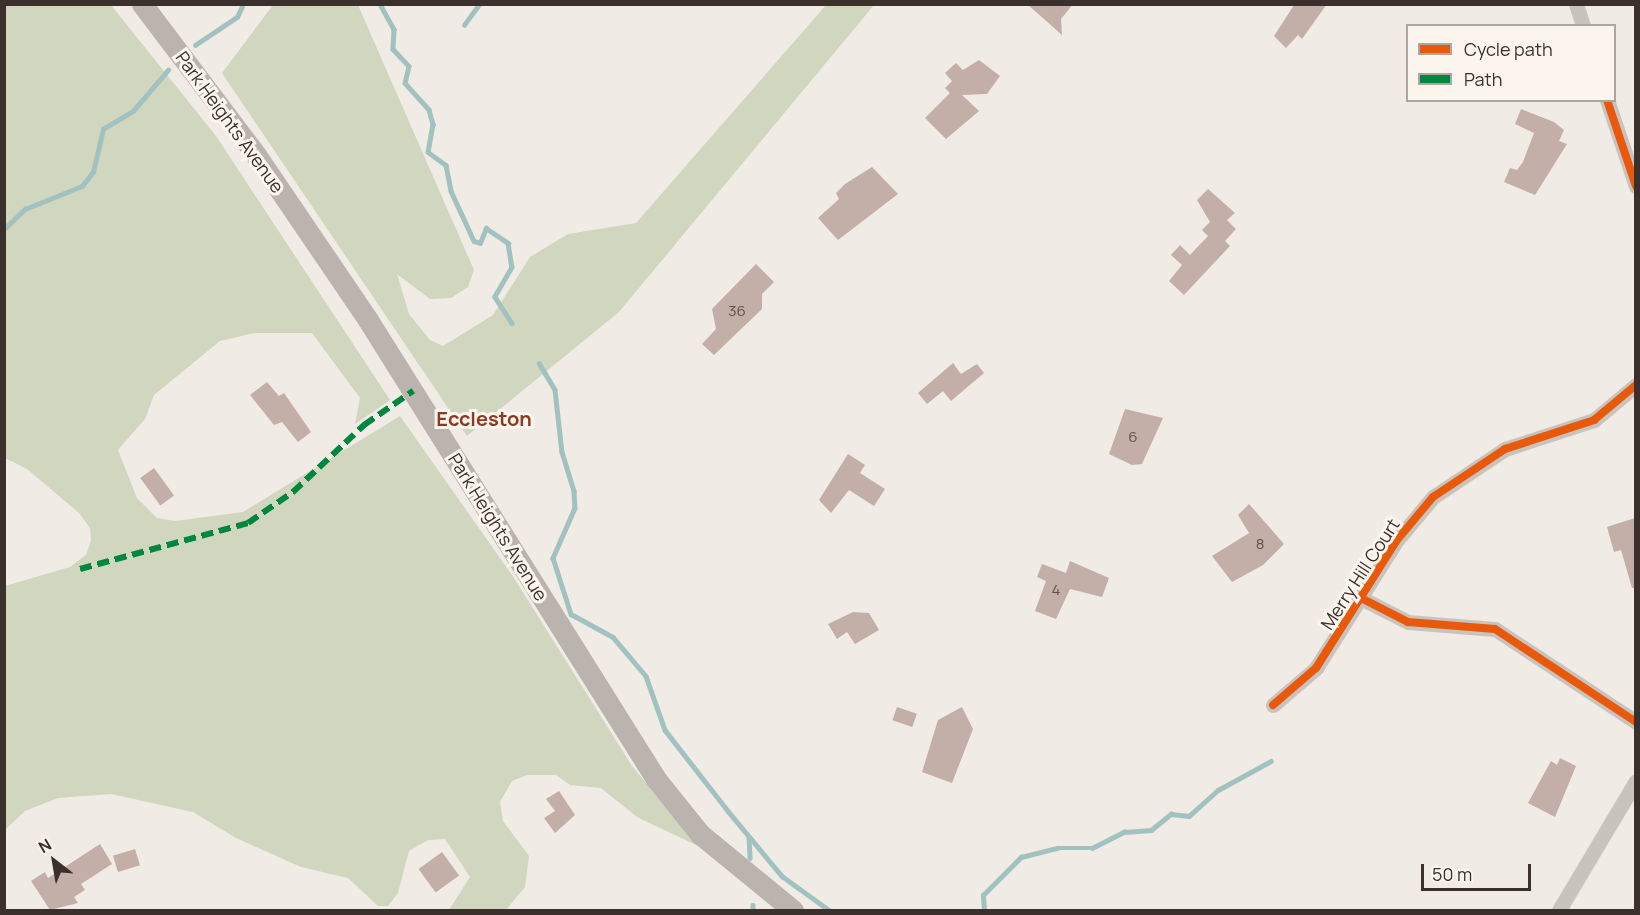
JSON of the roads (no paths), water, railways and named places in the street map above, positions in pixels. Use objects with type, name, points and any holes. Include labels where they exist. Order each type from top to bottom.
[{"type":"main road","name":"Park Heights Avenue","points":[[142,4],[249,146],[368,320],[656,778],[700,834],[793,910]]},
{"type":"street","points":[[1576,4],[1582,24]]},
{"type":"street","points":[[1608,102],[1635,186]]},
{"type":"street","name":"Merry Hill Court","points":[[1274,705],[1316,668],[1397,540],[1433,497],[1505,449],[1594,420],[1635,385]]},
{"type":"street","points":[[1362,598],[1408,622],[1495,629],[1635,722]]},
{"type":"street","points":[[1559,910],[1635,781]]},
{"type":"waterway","points":[[195,45],[237,17],[243,4]]},
{"type":"waterway","points":[[380,4],[394,29],[393,49],[409,66],[405,83],[429,110],[433,124],[428,152],[446,165],[451,191],[474,241],[480,243],[486,228],[508,243],[512,267],[495,297],[512,323]]},
{"type":"waterway","points":[[464,25],[479,4]]},
{"type":"waterway","points":[[4,229],[25,209],[82,186],[93,172],[103,129],[133,111],[168,70]]},
{"type":"waterway","points":[[539,363],[555,390],[562,452],[574,491],[575,508],[553,558],[571,614],[613,637],[646,676],[665,730],[728,811],[782,876],[829,910]]},
{"type":"waterway","points":[[984,910],[983,895],[1021,857],[1058,848],[1092,848],[1124,832],[1151,830],[1171,814],[1189,816],[1218,790],[1271,761]]},
{"type":"waterway","points":[[749,837],[750,858]]},
{"type":"waterway","points":[[753,905],[753,910]]},
{"type":"district","name":"Eccleston","points":[[484,418]]}]
